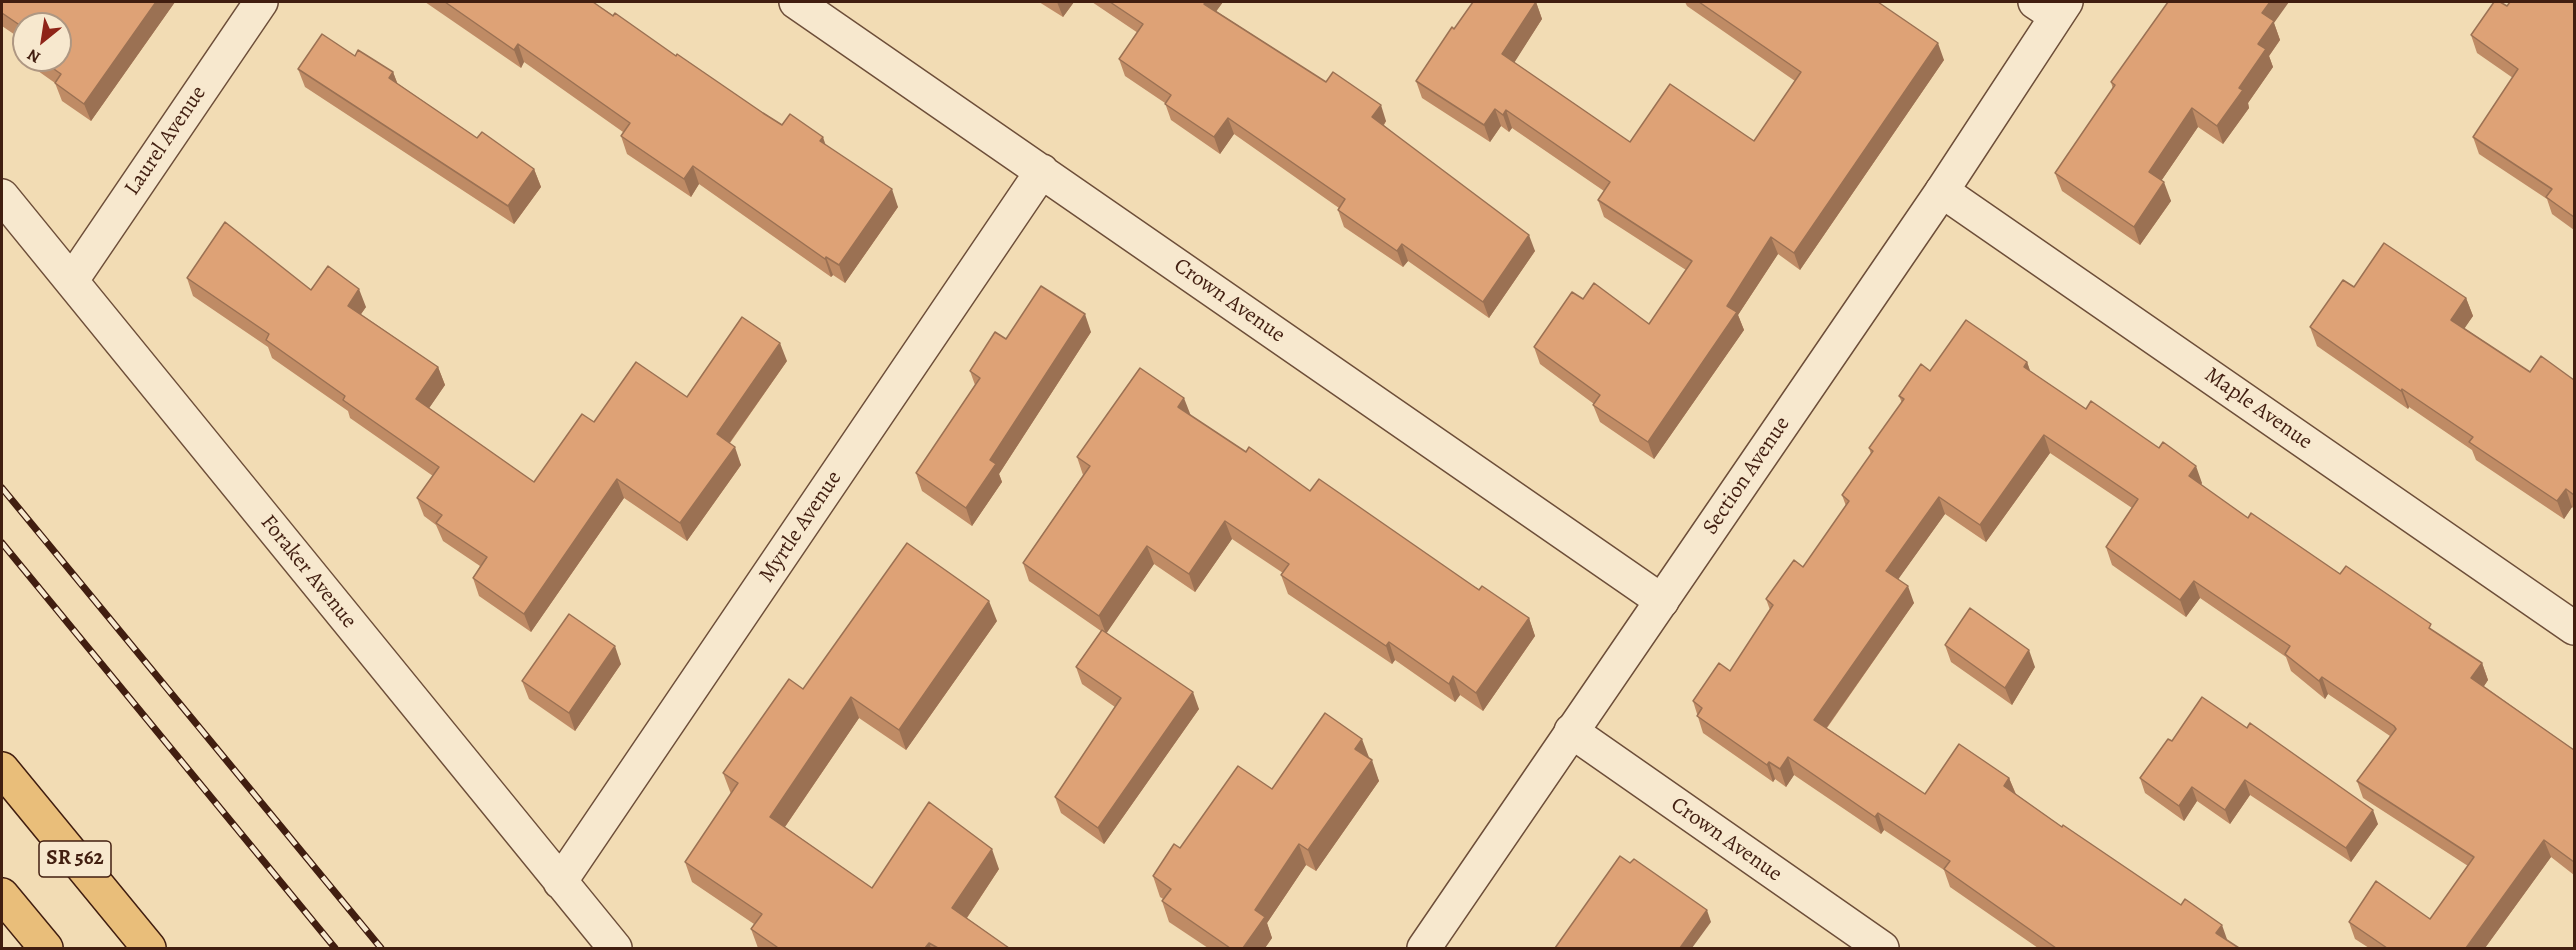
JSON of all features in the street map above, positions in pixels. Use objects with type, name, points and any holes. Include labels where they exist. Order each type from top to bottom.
[{"type":"highway","name":"SR 562","points":[[2,769],[149,948]]},
{"type":"highway","points":[[2,896],[46,948]]},
{"type":"street","name":"Laurel Avenue","points":[[72,280],[261,2]]},
{"type":"street","name":"Crown Avenue","points":[[796,2],[1662,601]]},
{"type":"street","name":"Section Avenue","points":[[1424,948],[1942,191],[2052,6]]},
{"type":"street","name":"Myrtle Avenue","points":[[560,882],[1042,171]]},
{"type":"street","name":"Maple Avenue","points":[[1942,191],[2574,628]]},
{"type":"street","name":"Foraker Avenue","points":[[2,196],[615,948]]},
{"type":"street","name":"Crown Avenue","points":[[1571,731],[1882,948]]},
{"type":"building","points":[[2,2],[156,2],[84,104],[55,83],[61,74],[58,72],[72,72],[72,12],[12,12],[12,20],[2,13]]},
{"type":"building","points":[[445,2],[593,2],[613,16],[615,13],[782,125],[790,114],[823,137],[820,141],[892,189],[839,265],[826,257],[825,259],[693,166],[684,179],[621,136],[630,123],[518,44],[514,50]]},
{"type":"building","points":[[1110,2],[1206,2],[1204,4],[1326,82],[1333,72],[1381,105],[1372,117],[1529,235],[1483,302],[1402,244],[1397,251],[1338,210],[1345,199],[1228,118],[1214,137],[1165,104],[1171,95],[1119,59],[1143,24]]},
{"type":"building","points":[[1473,2],[1536,2],[1502,54],[1630,142],[1670,84],[1754,141],[1801,72],[1699,2],[1878,2],[1938,43],[1794,253],[1771,237],[1727,306],[1737,312],[1648,442],[1593,405],[1600,395],[1534,347],[1572,292],[1583,299],[1594,283],[1649,324],[1692,261],[1598,200],[1610,182],[1506,110],[1503,115],[1495,109],[1484,125],[1416,81],[1452,27],[1454,29]]},
{"type":"building","points":[[2168,2],[2270,2],[2262,13],[2274,21],[2258,44],[2266,49],[2239,88],[2243,90],[2217,126],[2192,108],[2149,172],[2164,182],[2134,227],[2055,173],[2115,85],[2111,82]]},
{"type":"building","points":[[2494,2],[2507,6],[2510,2],[2574,2],[2574,217],[2546,197],[2552,189],[2473,137],[2518,69],[2471,35]]},
{"type":"building","points":[[322,34],[355,56],[358,50],[393,72],[389,78],[477,138],[482,132],[534,169],[508,206],[298,69]]},
{"type":"building","points":[[225,222],[311,290],[328,266],[359,289],[348,306],[438,367],[416,399],[534,482],[582,414],[594,422],[636,362],[687,397],[742,317],[780,343],[717,434],[735,447],[680,523],[617,479],[524,614],[473,578],[487,557],[436,523],[442,515],[417,498],[439,467],[343,400],[345,396],[266,340],[269,334],[187,278]]},
{"type":"building","points":[[2384,243],[2466,298],[2451,320],[2530,372],[2541,356],[2574,380],[2574,495],[2566,489],[2557,501],[2469,442],[2473,437],[2402,389],[2401,391],[2310,327],[2343,280],[2354,287]]},
{"type":"building","points":[[1041,286],[1085,314],[990,460],[996,464],[966,508],[916,473],[980,378],[970,371],[995,332],[1006,339]]},
{"type":"building","points":[[1966,320],[2027,362],[2024,367],[2086,409],[2091,401],[2159,448],[2163,442],[2196,466],[2189,476],[2248,518],[2251,513],[2340,574],[2346,566],[2431,624],[2429,628],[2482,663],[2471,678],[2574,750],[2574,862],[2544,840],[2466,948],[2387,948],[2349,922],[2376,881],[2430,919],[2474,857],[2357,781],[2396,729],[2322,677],[2319,681],[2285,654],[2290,646],[2194,581],[2180,600],[2106,547],[2138,499],[2044,435],[1980,525],[1939,497],[1886,571],[1908,586],[1814,720],[1925,794],[1959,744],[2009,778],[2004,786],[2062,827],[2063,825],[2181,905],[2185,899],[2222,925],[2216,933],[2239,948],[2056,948],[1944,869],[1950,861],[1878,813],[1875,817],[1788,757],[1780,769],[1769,762],[1767,765],[1697,716],[1702,708],[1693,701],[1719,663],[1730,671],[1773,605],[1766,599],[1794,560],[1803,567],[1849,501],[1842,495],[1873,451],[1869,448],[1904,399],[1899,396],[1921,364],[1930,371]]},
{"type":"building","points":[[1140,368],[1184,398],[1178,407],[1246,452],[1249,447],[1310,491],[1319,479],[1479,590],[1482,586],[1529,618],[1476,693],[1453,676],[1449,684],[1389,642],[1386,646],[1281,575],[1289,564],[1225,521],[1189,574],[1147,546],[1099,616],[1023,563],[1090,466],[1077,457]]},
{"type":"building","points":[[907,543],[989,601],[899,730],[851,697],[770,817],[872,888],[929,802],[992,849],[952,908],[1009,948],[938,948],[929,943],[925,948],[776,948],[751,929],[762,914],[685,862],[738,783],[723,773],[789,679],[803,689]]},
{"type":"building","points":[[1970,608],[2029,650],[2005,688],[1945,645]]},
{"type":"building","points":[[569,614],[615,646],[569,713],[522,681]]},
{"type":"building","points":[[1102,630],[1193,692],[1098,828],[1055,797],[1121,698],[1076,667]]},
{"type":"building","points":[[2202,697],[2247,728],[2250,723],[2373,810],[2346,848],[2245,780],[2225,810],[2192,787],[2179,806],[2140,778],[2168,739],[2172,741]]},
{"type":"building","points":[[1325,713],[1362,739],[1355,749],[1372,760],[1308,850],[1299,844],[1255,910],[1265,917],[1243,948],[1230,948],[1162,901],[1171,889],[1153,876],[1174,844],[1180,848],[1238,766],[1272,789]]},
{"type":"building","points":[[1620,856],[1630,863],[1634,859],[1707,910],[1680,948],[1555,948]]},
{"type":"railway","points":[[2,488],[381,948]]},
{"type":"railway","points":[[2,543],[335,948]]}]
